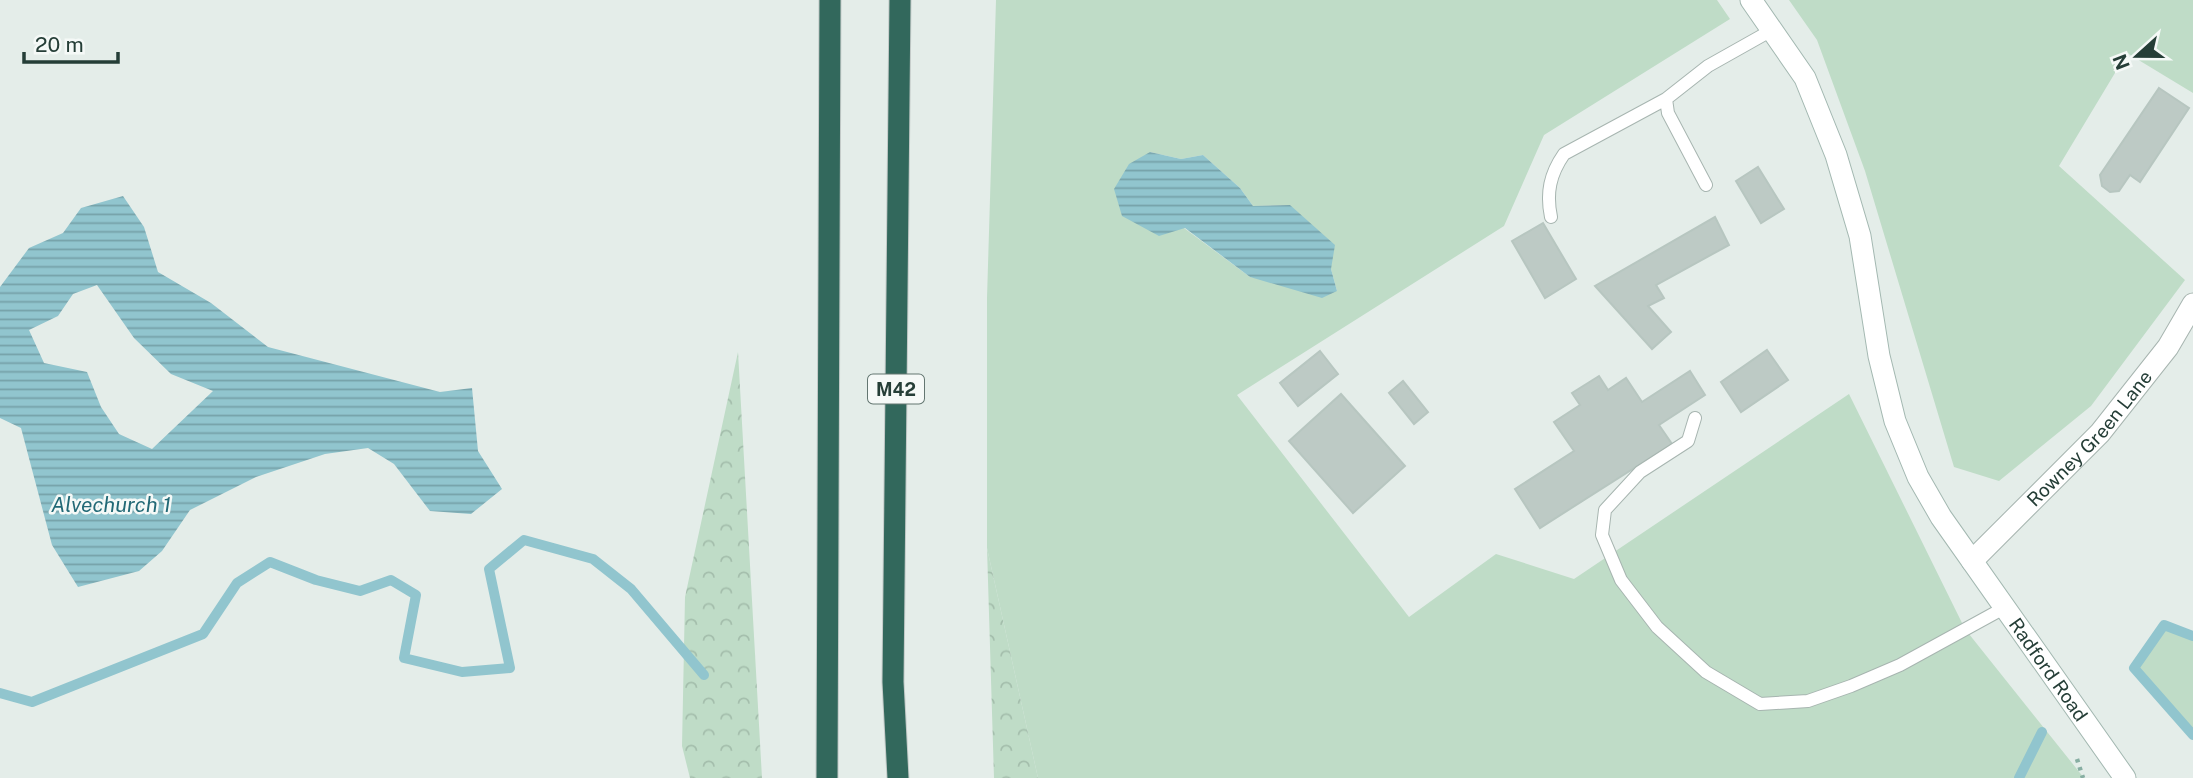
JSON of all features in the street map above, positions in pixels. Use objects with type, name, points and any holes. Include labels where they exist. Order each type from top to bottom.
[{"type":"highway","points":[[827,778],[830,0]]},
{"type":"highway","name":"M42","points":[[898,778],[892,682],[900,0]]},
{"type":"street","name":"Radford Road","points":[[1751,0],[1805,78],[1836,155],[1860,236],[1879,356],[1895,421],[1918,477],[1941,517],[2125,778]]},
{"type":"street","name":"Rowney Green Lane","points":[[1972,561],[2100,433],[2168,346],[2193,304]]},
{"type":"lane","points":[[1551,217],[1548,199],[1553,170],[1564,154],[1666,99],[1708,66],[1772,30]]},
{"type":"lane","points":[[1666,99],[1668,113],[1706,185]]},
{"type":"lane","points":[[1695,418],[1688,441],[1640,472],[1605,510],[1602,535],[1621,580],[1657,627],[1706,672],[1760,704],[1808,701],[1851,687],[1900,665],[2004,608]]},
{"type":"green space","points":[[996,0],[1717,0],[1730,19],[1544,135],[1504,226],[1237,395],[1409,617],[1496,554],[1574,579],[1849,394],[1965,629],[2084,778],[1038,778],[987,548],[987,298]],"holes":[[[1150,152],[1181,159],[1203,155],[1240,188],[1253,206],[1290,205],[1331,269],[1337,291],[1250,277],[1184,228]]]},
{"type":"green space","points":[[1789,0],[2193,0],[2193,93],[2127,53],[2059,166],[2185,280],[2091,406],[1999,481],[1954,467],[1865,171],[1817,40]]},
{"type":"green space","points":[[738,352],[762,778],[690,778],[682,746],[685,597]]},
{"type":"green space","points":[[987,548],[1038,778],[994,778]]},
{"type":"green space","points":[[2164,625],[2193,636],[2193,735],[2134,668]]},
{"type":"water","points":[[1150,152],[1181,159],[1203,155],[1240,188],[1253,206],[1290,205],[1335,245],[1331,269],[1337,291],[1322,298],[1250,277],[1185,228],[1159,236],[1122,216],[1114,189],[1129,164]]},
{"type":"water","name":"Alvechurch 1","points":[[123,196],[144,227],[158,272],[211,303],[268,347],[440,392],[472,388],[478,451],[502,489],[471,514],[430,511],[394,464],[368,448],[325,454],[256,477],[190,510],[162,551],[139,571],[78,587],[52,545],[21,428],[0,418],[0,287],[29,248],[63,233],[81,208]],"holes":[[[97,285],[134,338],[171,374],[213,391],[152,449],[119,434],[101,407],[87,372],[44,363],[29,330],[58,316],[73,294]]]},
{"type":"building","points":[[2159,88],[2189,108],[2140,182],[2130,175],[2119,191],[2110,192],[2102,186],[2100,175]]},
{"type":"building","points":[[1758,167],[1784,209],[1761,223],[1736,181]]},
{"type":"building","points":[[1715,217],[1729,245],[1656,285],[1664,298],[1648,306],[1671,332],[1652,349],[1595,286]]},
{"type":"building","points":[[1543,223],[1576,279],[1545,298],[1512,241]]},
{"type":"building","points":[[1767,350],[1788,380],[1741,412],[1721,382]]},
{"type":"building","points":[[1320,351],[1338,374],[1298,406],[1280,383]]},
{"type":"building","points":[[1690,371],[1705,395],[1659,425],[1672,444],[1540,528],[1515,489],[1574,451],[1554,422],[1580,405],[1572,393],[1599,376],[1608,390],[1626,378],[1642,402]]},
{"type":"building","points":[[1403,381],[1428,412],[1414,424],[1389,393]]},
{"type":"building","points":[[1341,394],[1405,466],[1353,513],[1289,441]]},
{"type":"waterway","points":[[0,693],[32,702],[203,634],[237,583],[270,562],[316,580],[360,591],[391,580],[416,595],[404,658],[462,672],[510,668],[489,569],[524,540],[593,559],[631,589],[704,675]]},
{"type":"waterway","points":[[2193,636],[2164,625],[2134,668],[2193,735]]},
{"type":"waterway","points":[[2019,778],[2042,732]]}]
